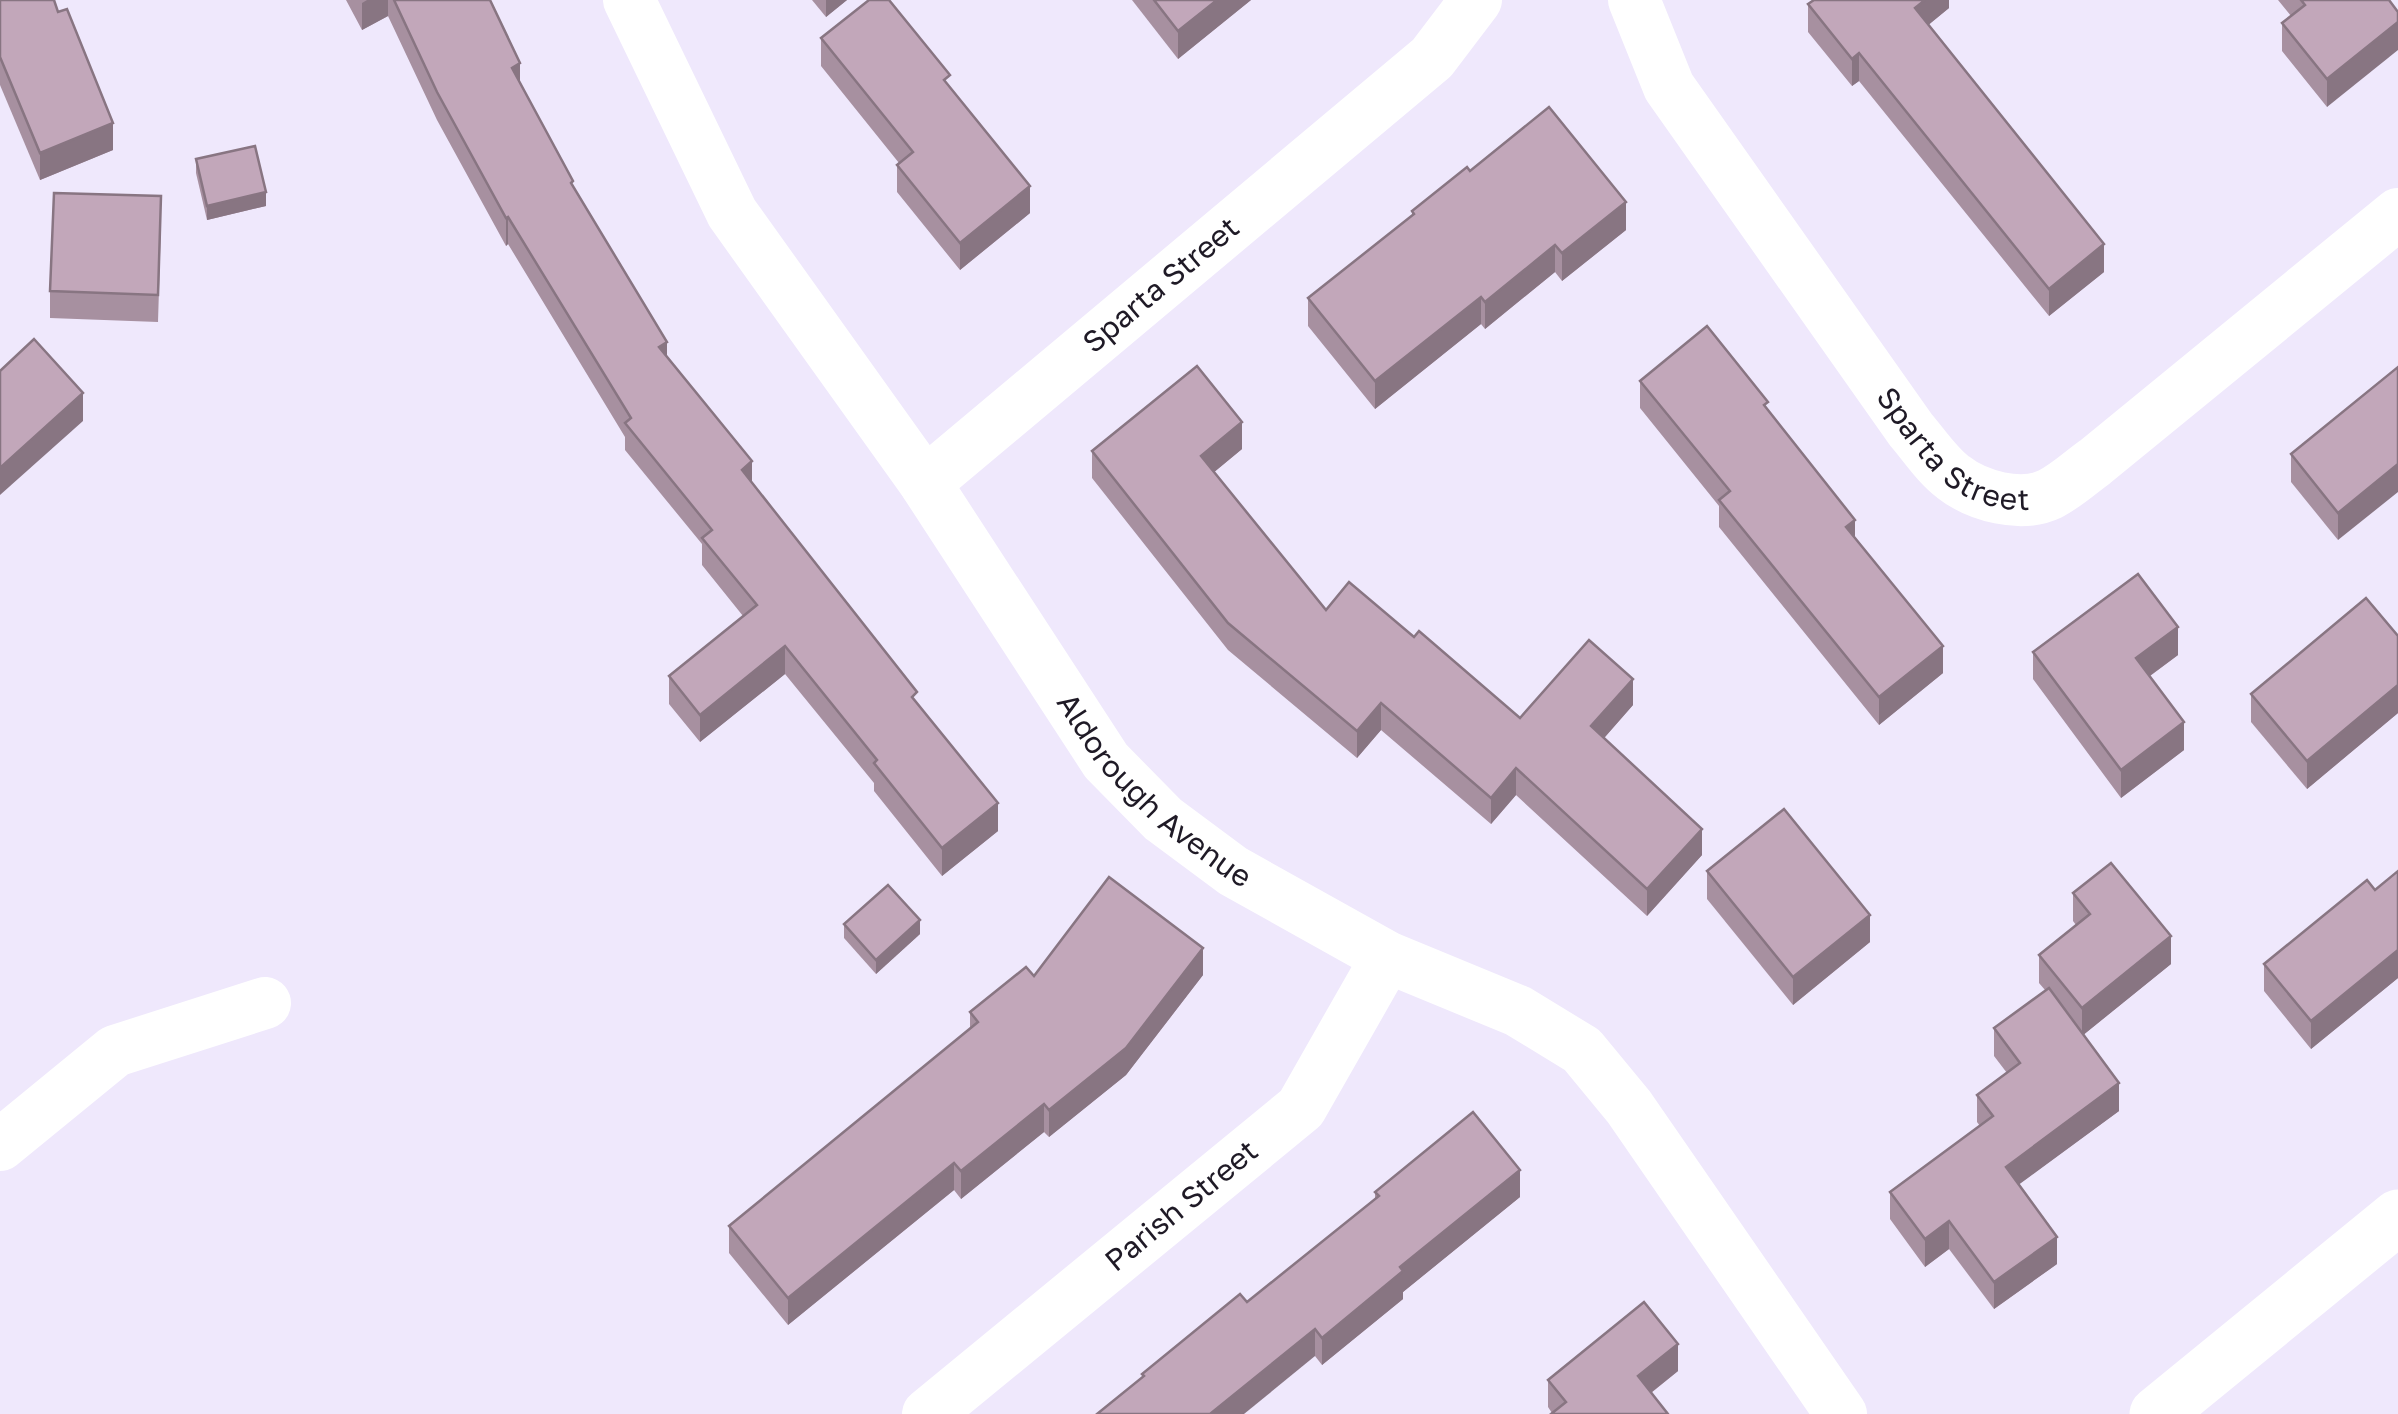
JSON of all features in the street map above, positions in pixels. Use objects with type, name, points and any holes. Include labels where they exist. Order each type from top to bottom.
[{"type":"main road","points":[[2157,1414],[2398,1217]]},
{"type":"street","name":"Aldorough Avenue","points":[[629,0],[732,213],[924,483],[1106,761],[1163,819],[1233,871],[1387,957],[1518,1011],[1582,1050],[1629,1106],[1841,1414]]},
{"type":"street","name":"Sparta Street","points":[[924,483],[1432,58],[1476,0]]},
{"type":"street","name":"Sparta Street","points":[[1634,0],[1669,87],[1911,430],[1951,476],[1974,490],[2002,498],[2027,500],[2049,494],[2095,462],[2398,214]]},
{"type":"street","name":"Parish Street","points":[[928,1414],[1301,1108],[1387,957]]},
{"type":"street","points":[[0,1145],[115,1051],[265,1004]]},
{"type":"building","points":[[0,0],[54,0],[58,12],[67,9],[113,123],[40,153],[0,57]]},
{"type":"building","points":[[394,0],[490,0],[520,63],[512,68],[571,183],[667,342],[659,347],[752,461],[742,470],[917,692],[912,697],[998,803],[942,848],[785,646],[700,715],[669,676],[757,605],[702,538],[712,530],[625,423],[631,418],[506,218],[437,92]]},
{"type":"building","points":[[869,0],[889,0],[950,75],[944,80],[1030,186],[960,243],[897,165],[913,152],[821,38]]},
{"type":"building","points":[[1154,0],[1217,0],[1178,31]]},
{"type":"building","points":[[1814,0],[1925,0],[1915,8],[2104,244],[2049,289],[1859,53],[1852,59],[1808,4]]},
{"type":"building","points":[[2301,0],[2389,0],[2398,12],[2398,22],[2327,79],[2282,23],[2305,5]]},
{"type":"building","points":[[1549,107],[1626,202],[1562,253],[1555,245],[1485,302],[1481,297],[1375,381],[1308,298],[1467,167],[1470,171]]},
{"type":"building","points":[[255,146],[266,192],[207,206],[196,159]]},
{"type":"building","points":[[54,193],[161,196],[158,295],[50,291]]},
{"type":"building","points":[[1707,326],[1855,520],[1846,527],[1943,646],[1879,697],[1719,500],[1730,491],[1640,381]]},
{"type":"building","points":[[34,339],[83,393],[0,468],[0,371]]},
{"type":"building","points":[[1197,366],[1242,422],[1201,456],[1326,610],[1349,582],[1414,637],[1419,631],[1520,718],[1589,640],[1633,679],[1591,726],[1702,829],[1647,889],[1516,768],[1491,798],[1381,703],[1357,731],[1228,623],[1092,451]]},
{"type":"building","points":[[2398,367],[2398,464],[2338,513],[2291,454]]},
{"type":"building","points":[[2138,574],[2178,627],[2136,658],[2184,722],[2121,770],[2033,652]]},
{"type":"building","points":[[2366,598],[2398,636],[2398,685],[2307,761],[2251,694]]},
{"type":"building","points":[[1784,809],[1870,915],[1793,977],[1707,871]]},
{"type":"building","points":[[2111,863],[2171,936],[2082,1008],[2039,955],[2090,914],[2073,893]]},
{"type":"building","points":[[2398,871],[2398,950],[2311,1021],[2264,964],[2367,880],[2375,890]]},
{"type":"building","points":[[1109,877],[1203,948],[1126,1048],[1049,1110],[1044,1104],[961,1171],[954,1163],[788,1298],[729,1226],[978,1022],[970,1012],[1026,967],[1034,976]]},
{"type":"building","points":[[888,885],[920,920],[876,960],[844,924]]},
{"type":"building","points":[[2049,988],[2119,1083],[2006,1167],[2057,1237],[1994,1282],[1949,1221],[1925,1239],[1890,1192],[1993,1116],[1977,1095],[2020,1063],[1994,1028]]},
{"type":"building","points":[[1473,1112],[1520,1170],[1400,1267],[1403,1271],[1322,1338],[1315,1329],[1210,1414],[1097,1414],[1240,1294],[1247,1302],[1379,1196],[1375,1192]]},
{"type":"building","points":[[1644,1302],[1678,1344],[1638,1376],[1668,1414],[1551,1414],[1566,1402],[1548,1380]]}]
